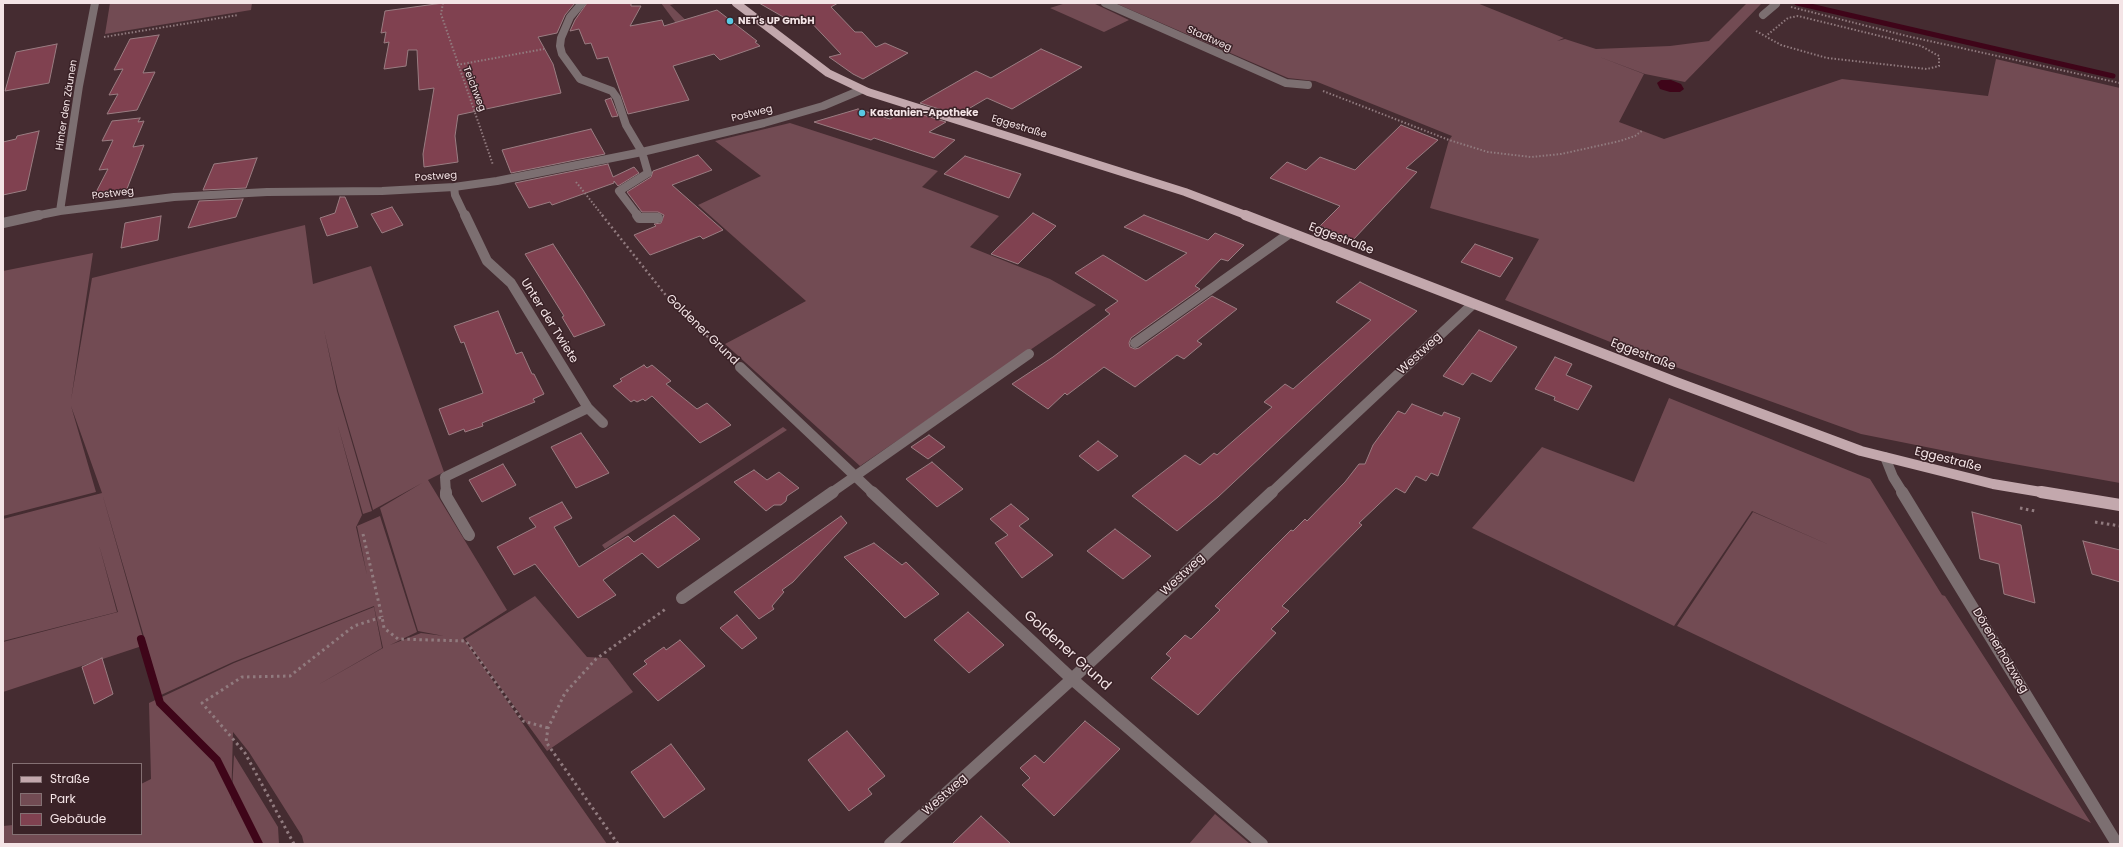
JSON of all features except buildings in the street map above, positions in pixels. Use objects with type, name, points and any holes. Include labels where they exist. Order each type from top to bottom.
[{"type":"main road","name":"Eggestraße","points":[[736,3],[828,73],[861,90],[1184,192],[1775,420],[1885,457],[1993,484],[2120,505]]},
{"type":"street","name":"Hinter den Zäunen","points":[[60,211],[79,86],[95,3]]},
{"type":"street","points":[[582,3],[570,17],[561,38],[560,46],[572,70],[580,79],[612,91],[617,98],[626,125],[642,152],[648,173],[619,191],[639,218],[658,218]]},
{"type":"street","name":"Stadtweg","points":[[1105,3],[1286,83],[1308,86]]},
{"type":"street","points":[[1763,15],[1776,4]]},
{"type":"street","name":"Postweg","points":[[3,224],[60,211],[182,197],[266,192],[382,191],[454,187],[497,181],[642,152],[764,123],[823,106],[861,90]]},
{"type":"street","name":"Unter der Twiete","points":[[454,187],[455,195],[487,261],[511,283],[588,408],[603,423]]},
{"type":"street","name":"Eggestraße","points":[[1135,343],[1290,232]]},
{"type":"street","name":"Westweg","points":[[890,844],[1072,679],[1473,304]]},
{"type":"street","points":[[682,598],[1029,354]]},
{"type":"street","name":"Goldener Grund","points":[[740,367],[1072,679],[1262,844]]},
{"type":"street","points":[[469,535],[446,496],[445,477],[588,408]]},
{"type":"street","name":"Dörenerholzweg","points":[[1885,457],[1893,477],[2117,844]]},
{"type":"path","name":"Teichweg","points":[[443,3],[441,14],[457,65],[485,137],[497,181]]},
{"type":"path","points":[[1776,4],[1911,37],[2120,83]]},
{"type":"path","points":[[88,40],[238,15]]},
{"type":"path","points":[[1763,15],[1752,29],[1781,45],[1827,58],[1927,69],[1938,66],[1939,56],[1921,46],[1798,16],[1788,18],[1766,36]]},
{"type":"path","points":[[457,65],[560,46]]},
{"type":"path","points":[[1308,86],[1448,140],[1488,152],[1531,157],[1561,154],[1620,141],[1635,136],[1643,130]]},
{"type":"path","name":"Goldener Grund","points":[[567,167],[568,172],[672,303],[740,367]]},
{"type":"path","points":[[363,534],[384,628],[398,639],[466,641],[523,721],[548,728]]},
{"type":"path","points":[[618,844],[546,742],[548,728],[565,693],[596,659],[682,598]]},
{"type":"path","points":[[294,844],[245,753],[202,703],[242,677],[290,676],[354,626],[382,617]]},
{"type":"green space","points":[[110,3],[252,3],[251,10],[105,34]]},
{"type":"green space","points":[[661,3],[678,3],[670,5],[700,34],[687,38]]},
{"type":"green space","points":[[1066,3],[1093,3],[1129,20],[1104,32],[1050,8]]},
{"type":"green space","points":[[1115,3],[1477,3],[1564,38],[1557,41],[1565,39],[1596,49],[1670,46],[1709,41],[1747,3],[1761,4],[1685,82],[1645,74],[1597,56],[1644,74],[1619,122],[1664,139],[1842,79],[1988,96],[1996,59],[2120,88],[2120,483],[1986,459],[1861,434],[1648,357],[1505,300],[1539,239],[1430,208],[1449,140],[1452,136],[1315,81],[1288,78]]},
{"type":"green space","points":[[790,123],[938,171],[922,187],[999,216],[970,247],[1050,279],[1096,305],[860,466],[725,344],[806,301],[698,205],[761,176],[715,141]]},
{"type":"green space","points":[[305,225],[313,284],[371,266],[444,472],[428,480],[507,610],[463,638],[607,844],[304,844],[302,836],[249,752],[233,732],[231,807],[234,755],[278,827],[279,844],[3,844],[3,826],[12,825],[12,835],[142,835],[142,784],[151,779],[149,703],[234,663],[374,607],[382,648],[316,686],[383,648],[374,606],[233,662],[161,695],[102,493],[71,406],[96,492],[3,516],[3,271],[93,253],[71,400],[92,278]],"holes":[[[324,330],[338,391],[373,510],[422,483],[380,508],[418,631],[444,636],[421,633],[390,645],[417,632],[380,516],[357,526],[367,575],[356,527],[362,515],[338,426],[363,514],[372,511],[337,391]]]},
{"type":"green space","points":[[1669,398],[1870,479],[1942,595],[1945,596],[2091,823],[1677,626],[1753,512],[1832,546],[1752,511],[1674,626],[1472,528],[1542,447],[1634,482]]},
{"type":"green space","points":[[783,427],[787,430],[605,549],[602,545]]},
{"type":"green space","points":[[102,493],[145,645],[3,692],[3,642],[118,612],[99,545],[117,612],[3,641],[3,519]]},
{"type":"green space","points":[[535,596],[587,657],[607,658],[633,692],[547,751],[465,639]]},
{"type":"green space","points":[[1215,814],[1250,844],[1189,844]]},
{"type":"shaded area","points":[[1661,80],[1671,80],[1681,84],[1684,89],[1680,92],[1670,92],[1660,89],[1657,83]]},
{"type":"waterway","points":[[1797,3],[2113,76]]},
{"type":"waterway","points":[[141,639],[160,703],[217,760],[259,844]]},
{"type":"place","name":"NET's UP GmbH","points":[[730,21]]},
{"type":"place","name":"Kastanien-Apotheke","points":[[862,113]]}]
